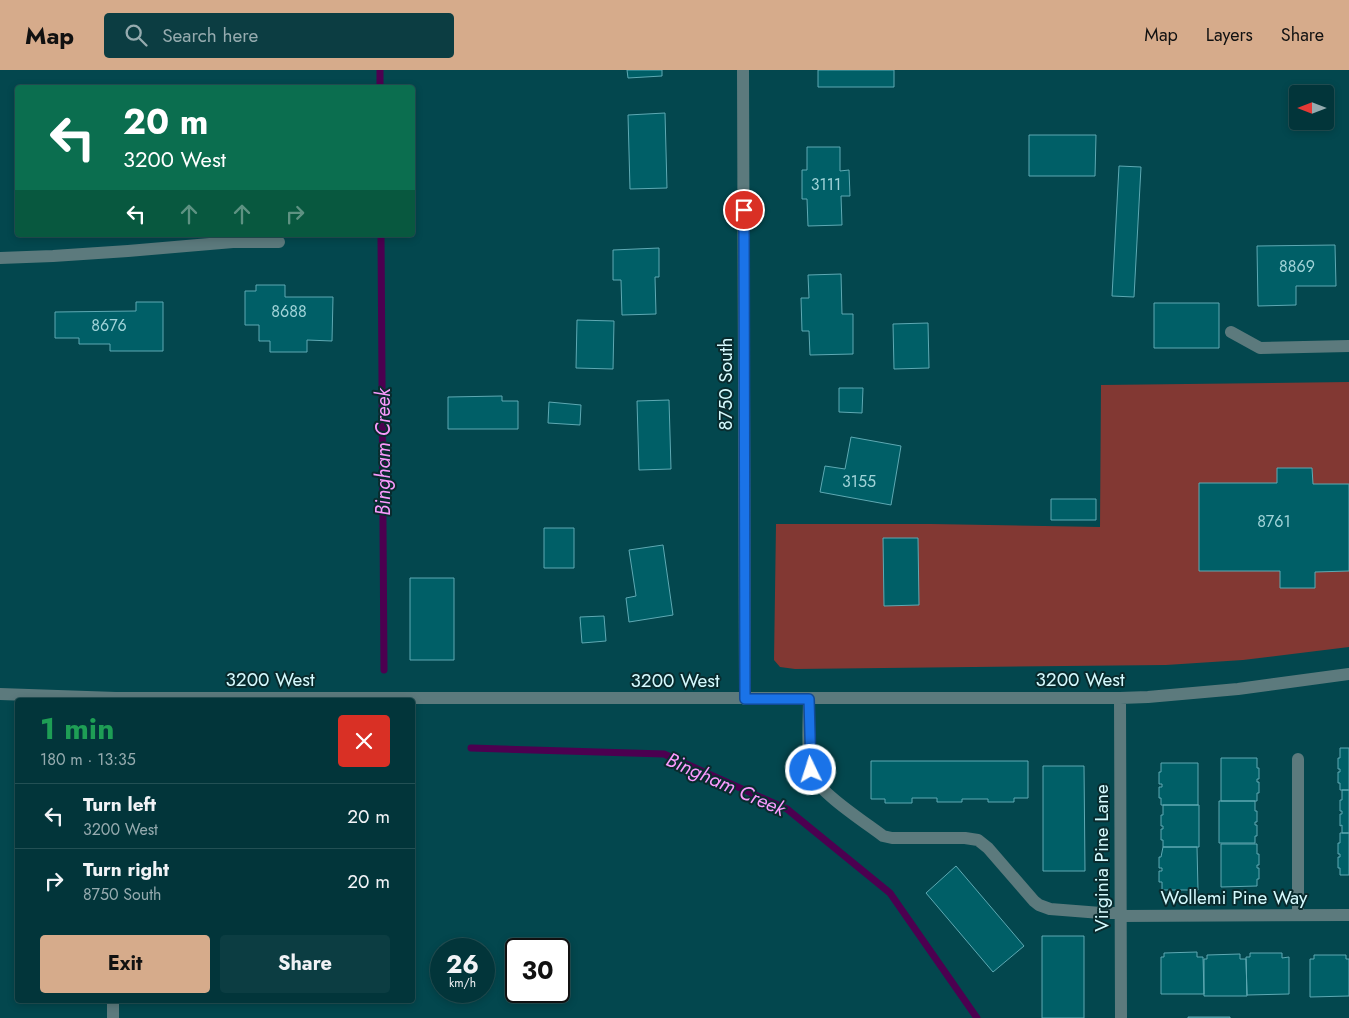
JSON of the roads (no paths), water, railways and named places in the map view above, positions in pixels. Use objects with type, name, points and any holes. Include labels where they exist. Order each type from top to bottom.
[{"type":"street","name":"8750 South","points":[[743,70],[745,699]]},
{"type":"street","points":[[0,258],[128,251],[233,242],[279,242]]},
{"type":"street","points":[[1231,332],[1260,348],[1349,346]]},
{"type":"street","name":"3200 West","points":[[415,698],[1120,698],[1238,689],[1349,674]]},
{"type":"street","name":"3200 West","points":[[0,694],[93,698]]},
{"type":"street","name":"Virginia Pine Lane","points":[[1120,698],[1120,1018]]},
{"type":"street","name":"Wollemi Pine Way","points":[[809,699],[810,761],[814,778],[825,791],[883,836],[892,838],[965,838],[978,840],[988,848],[1039,905],[1050,908],[1120,914],[1349,915]]},
{"type":"street","points":[[1298,759],[1298,915]]},
{"type":"street","points":[[113,1003],[113,1018]]},
{"type":"waterway","name":"Bingham Creek","points":[[380,70],[380,85]]},
{"type":"waterway","name":"Bingham Creek","points":[[381,237],[384,670]]},
{"type":"waterway","name":"Bingham Creek","points":[[471,748],[664,754],[787,809],[890,893],[977,1018]]}]
